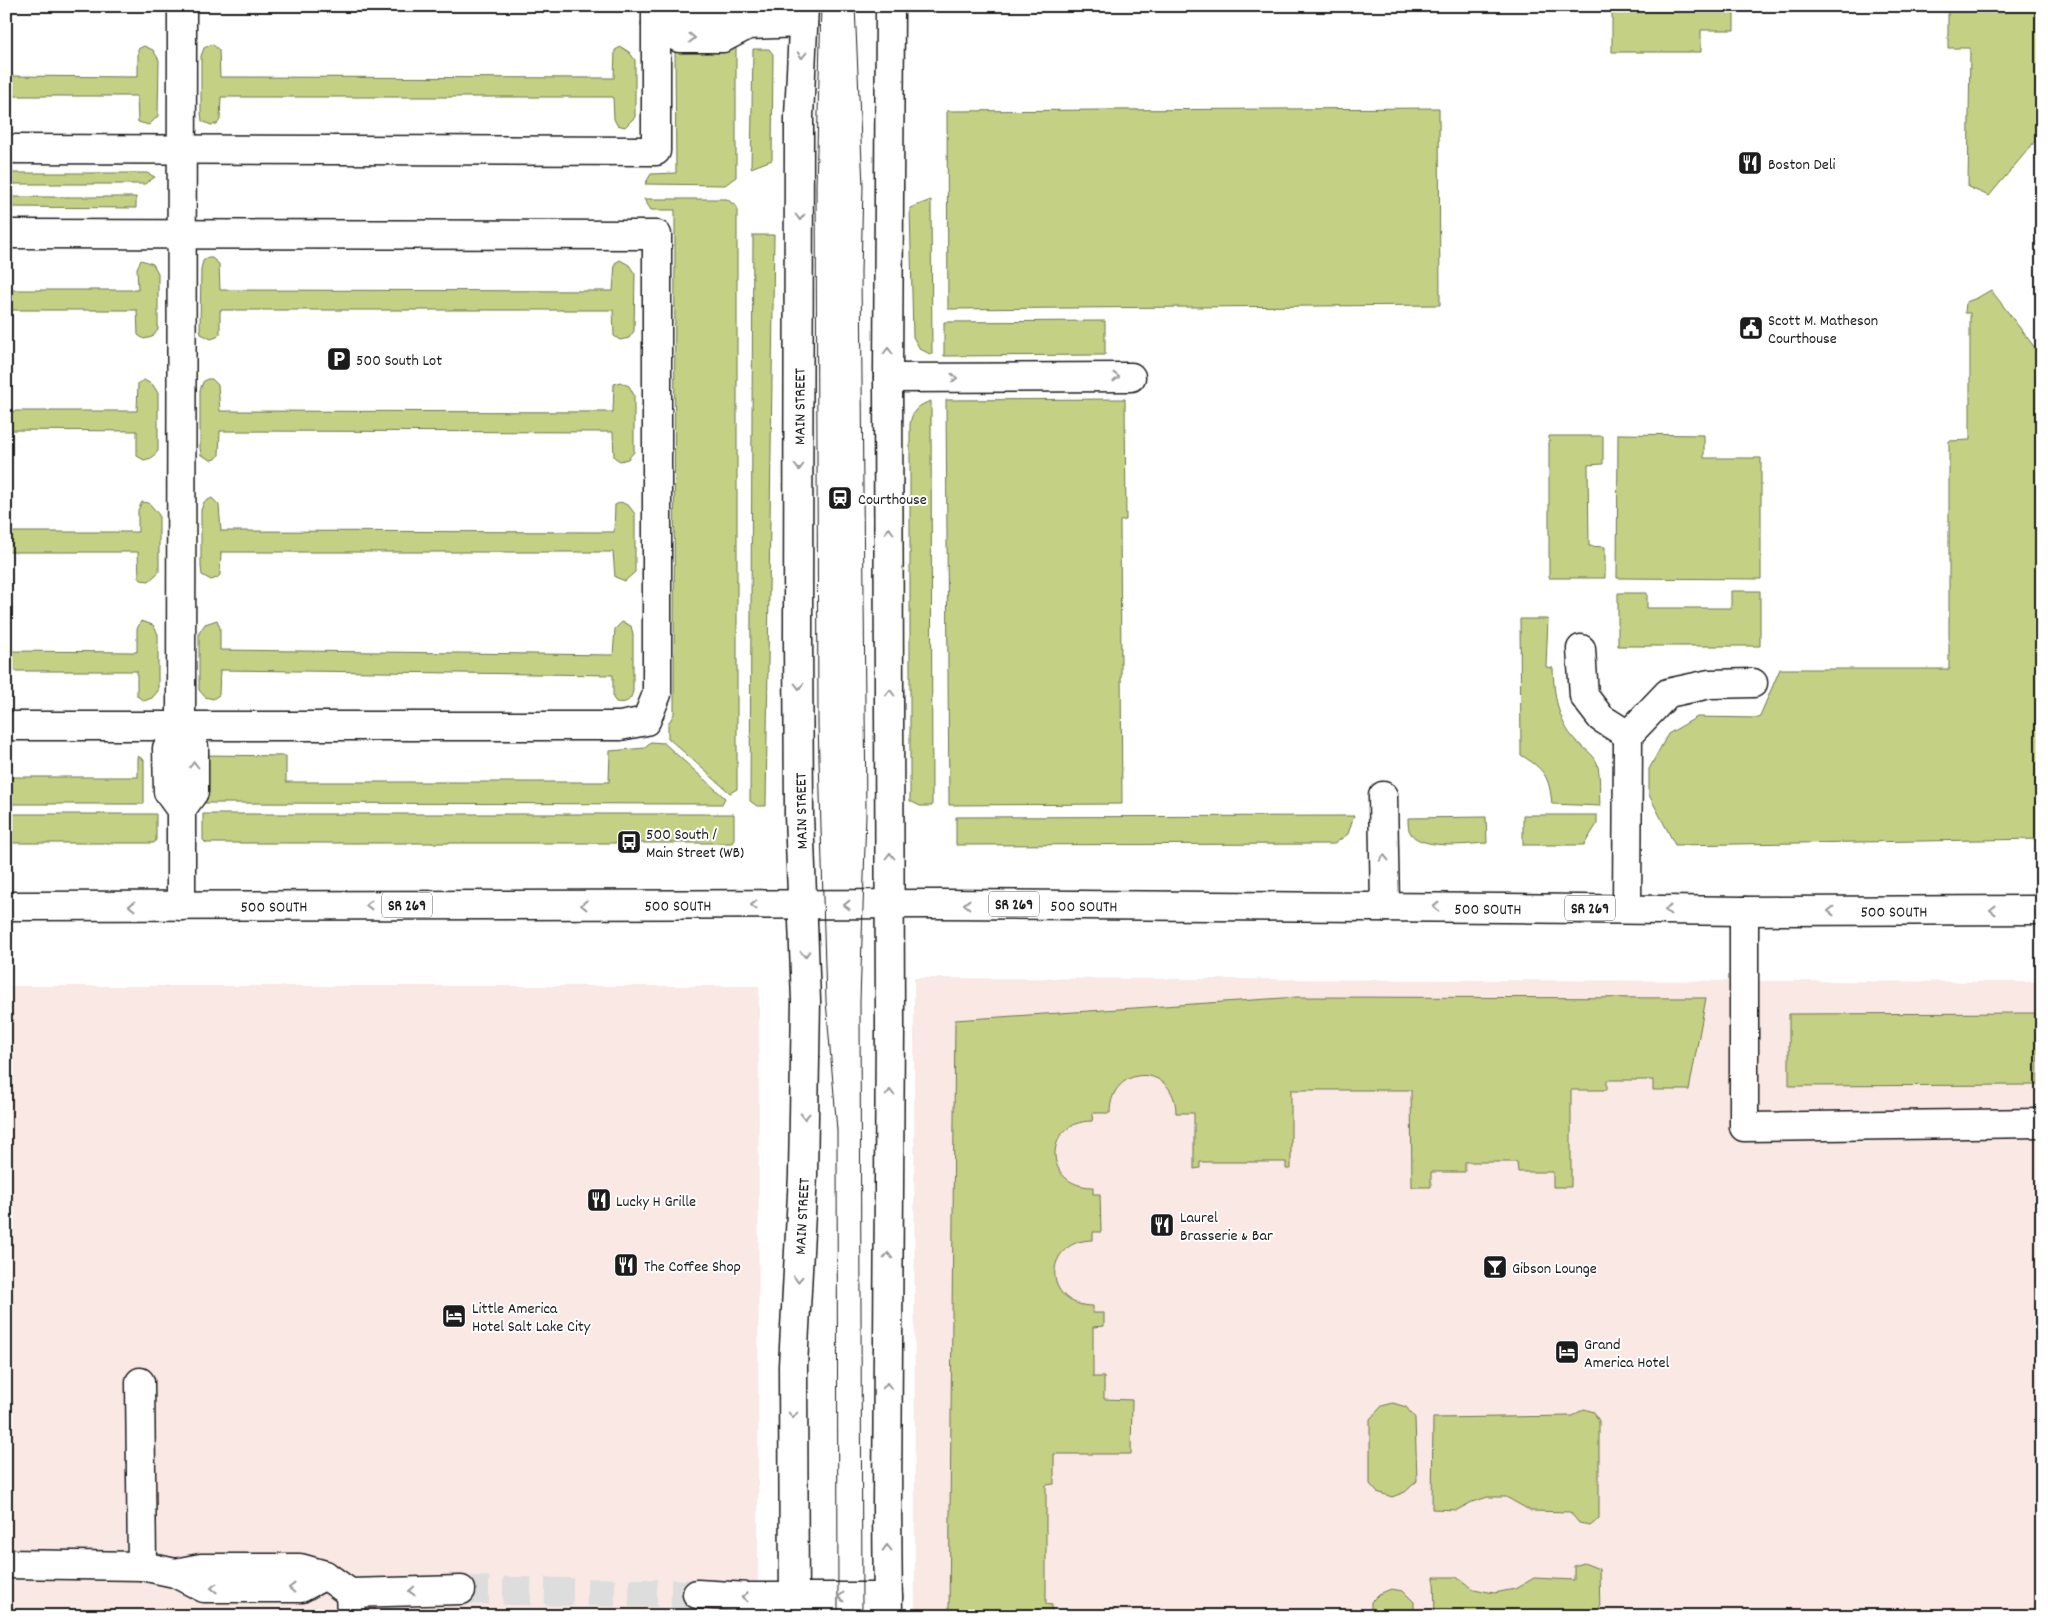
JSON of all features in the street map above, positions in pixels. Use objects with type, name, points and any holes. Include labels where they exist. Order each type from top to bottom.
[{"type":"street","points":[[181,906],[181,810],[194,792],[194,747],[182,726],[182,6]]},
{"type":"street","points":[[697,1594],[793,1606],[888,1606],[890,904],[888,378],[890,6]]},
{"type":"street","points":[[6,148],[656,151],[656,15],[722,14],[748,25],[804,15]]},
{"type":"street","name":"MAIN STREET","points":[[793,1606],[793,1366],[803,1175],[806,1020],[799,815],[798,617],[799,117],[804,15]]},
{"type":"street","points":[[6,234],[657,235],[658,618],[657,694],[646,721],[620,726],[6,726]]},
{"type":"street","points":[[888,378],[1131,377]]},
{"type":"street","points":[[1581,649],[1584,696],[1601,718],[1628,735]]},
{"type":"street","points":[[1627,909],[1628,735],[1668,693],[1710,684],[1753,683]]},
{"type":"street","points":[[1383,796],[1385,907]]},
{"type":"street","name":"500 SOUTH","points":[[6,906],[890,904],[1744,911],[2042,910]]},
{"type":"street","points":[[1744,911],[1744,1127],[2042,1123]]},
{"type":"street","points":[[140,1382],[142,1566]]},
{"type":"street","points":[[6,1564],[142,1566],[176,1573],[202,1568],[300,1568],[325,1575],[351,1604],[460,1590]]},
{"type":"shaded area","points":[[914,978],[2042,982],[2042,1616],[915,1616]]},
{"type":"shaded area","points":[[6,986],[759,986],[758,1616],[6,1616]]},
{"type":"green space","points":[[1612,6],[1734,6],[1734,30],[1701,30],[1701,52],[1612,52]]},
{"type":"green space","points":[[1948,6],[2042,6],[2042,133],[1989,196],[1968,187],[1970,48],[1948,48]]},
{"type":"green space","points":[[212,44],[219,50],[220,77],[614,78],[615,50],[621,47],[629,52],[635,60],[635,117],[625,127],[617,125],[614,119],[613,97],[221,97],[220,120],[217,124],[211,125],[202,121],[201,56],[204,48]]},
{"type":"green space","points":[[144,46],[153,50],[159,60],[158,116],[149,125],[138,122],[137,96],[6,96],[6,76],[138,77],[138,49]]},
{"type":"green space","points":[[736,47],[736,177],[725,185],[645,184],[651,174],[676,173],[675,50]]},
{"type":"green space","points":[[753,49],[769,49],[773,54],[772,160],[751,168]]},
{"type":"green space","points":[[1439,108],[1440,305],[948,309],[947,111]]},
{"type":"green space","points":[[6,173],[147,173],[155,177],[145,184],[6,184]]},
{"type":"green space","points":[[6,197],[136,197],[136,208],[6,207]]},
{"type":"green space","points":[[644,199],[727,199],[737,207],[737,789],[730,793],[668,738],[668,724],[674,714],[675,210],[651,210]]},
{"type":"green space","points":[[931,200],[932,355],[920,349],[913,337],[910,208]]},
{"type":"green space","points":[[753,235],[774,235],[766,806],[757,806],[750,801]]},
{"type":"green space","points":[[207,258],[212,258],[219,264],[220,290],[613,291],[615,263],[620,260],[629,265],[635,274],[634,331],[629,338],[620,340],[614,336],[613,310],[220,310],[220,334],[211,339],[201,334],[200,327],[201,269],[203,261]]},
{"type":"green space","points":[[141,260],[153,264],[158,273],[158,330],[152,337],[144,339],[138,335],[137,310],[6,310],[6,290],[138,290],[137,268]]},
{"type":"green space","points":[[1991,290],[2042,357],[2042,839],[1675,845],[1649,795],[1649,769],[1668,734],[1697,717],[1759,718],[1780,669],[1949,669],[1949,441],[1970,440],[1970,313],[1965,313],[1966,302]]},
{"type":"green space","points":[[1105,321],[1105,355],[944,356],[944,322]]},
{"type":"green space","points":[[207,379],[212,379],[218,385],[220,411],[613,412],[614,384],[620,382],[629,386],[634,395],[634,452],[628,459],[620,461],[614,457],[613,432],[220,431],[219,455],[216,459],[211,460],[201,455],[200,448],[200,390],[203,382]]},
{"type":"green space","points":[[144,380],[153,385],[158,393],[158,451],[152,458],[144,460],[137,456],[137,431],[6,430],[6,411],[137,411],[138,383]]},
{"type":"green space","points":[[1125,399],[1126,520],[1120,521],[1122,804],[949,805],[946,400]]},
{"type":"green space","points":[[931,401],[932,806],[920,806],[910,801],[910,424],[916,409]]},
{"type":"green space","points":[[1618,434],[1704,435],[1704,458],[1761,458],[1761,579],[1617,578]]},
{"type":"green space","points":[[1549,436],[1603,436],[1603,464],[1588,465],[1589,546],[1605,547],[1605,578],[1549,578]]},
{"type":"green space","points":[[212,498],[219,505],[221,531],[614,532],[615,505],[621,502],[629,506],[635,514],[635,572],[625,581],[615,577],[613,552],[221,552],[220,575],[211,580],[202,575],[201,510],[204,502]]},
{"type":"green space","points":[[142,502],[149,503],[159,515],[159,572],[149,581],[141,580],[139,577],[138,552],[6,552],[6,532],[138,532],[138,510]]},
{"type":"green space","points":[[1731,591],[1760,591],[1760,646],[1618,646],[1618,593],[1647,593],[1647,608],[1731,608]]},
{"type":"green space","points":[[1520,619],[1548,619],[1546,667],[1553,668],[1556,697],[1565,725],[1576,741],[1591,754],[1597,763],[1600,806],[1552,804],[1547,780],[1541,770],[1521,755]]},
{"type":"green space","points":[[217,620],[220,628],[220,650],[613,655],[615,629],[622,622],[631,626],[633,634],[633,691],[628,701],[623,703],[616,702],[613,698],[613,675],[220,670],[219,695],[213,699],[205,697],[199,690],[199,633],[205,624]]},
{"type":"green space","points":[[141,621],[153,625],[158,634],[158,691],[152,698],[144,701],[137,696],[137,671],[6,671],[6,651],[137,652],[137,629]]},
{"type":"green space","points":[[650,742],[664,743],[725,798],[722,804],[203,803],[203,755],[286,756],[286,782],[609,782],[610,751],[645,748]]},
{"type":"green space","points":[[138,756],[144,760],[144,804],[6,804],[6,777],[138,777]]},
{"type":"green space","points":[[6,814],[156,814],[156,840],[154,843],[6,843]]},
{"type":"green space","points":[[203,814],[734,814],[734,839],[732,843],[206,843],[203,840]]},
{"type":"green space","points":[[1523,815],[1597,815],[1597,824],[1584,845],[1523,845]]},
{"type":"green space","points":[[1354,816],[1348,834],[1334,844],[956,845],[956,817]]},
{"type":"green space","points":[[1486,817],[1487,843],[1432,844],[1414,837],[1408,827],[1408,818]]},
{"type":"green space","points":[[1298,997],[1706,998],[1689,1090],[1653,1090],[1653,1080],[1607,1080],[1607,1090],[1571,1090],[1571,1187],[1553,1187],[1553,1172],[1518,1172],[1517,1162],[1465,1162],[1465,1172],[1431,1172],[1431,1187],[1412,1187],[1411,1090],[1291,1090],[1291,1169],[1286,1169],[1286,1162],[1200,1162],[1200,1168],[1194,1169],[1194,1113],[1176,1113],[1173,1097],[1166,1085],[1155,1078],[1143,1075],[1131,1078],[1120,1085],[1113,1097],[1110,1113],[1093,1113],[1092,1121],[1076,1124],[1064,1131],[1057,1142],[1055,1154],[1057,1166],[1064,1177],[1076,1184],[1093,1187],[1093,1194],[1100,1194],[1101,1232],[1093,1232],[1093,1240],[1076,1243],[1064,1250],[1057,1261],[1055,1273],[1057,1285],[1064,1296],[1076,1303],[1093,1306],[1093,1313],[1104,1313],[1104,1326],[1093,1327],[1093,1377],[1104,1377],[1104,1399],[1132,1400],[1131,1454],[1054,1454],[1054,1484],[1046,1485],[1046,1604],[1052,1605],[1052,1616],[949,1616],[955,1020]]},
{"type":"green space","points":[[2037,1013],[2038,1085],[1789,1086],[1789,1014]]},
{"type":"green space","points":[[1393,1403],[1406,1407],[1415,1418],[1417,1481],[1405,1492],[1392,1497],[1377,1492],[1370,1484],[1370,1419],[1382,1406]]},
{"type":"green space","points":[[1584,1409],[1594,1412],[1599,1421],[1599,1518],[1590,1525],[1579,1523],[1570,1512],[1531,1511],[1506,1497],[1488,1497],[1472,1502],[1457,1510],[1432,1509],[1433,1418],[1572,1416]]},
{"type":"green space","points":[[1584,1563],[1599,1569],[1600,1616],[1435,1616],[1434,1577],[1456,1577],[1474,1589],[1494,1593],[1515,1589],[1534,1578],[1574,1580],[1574,1566]]},
{"type":"green space","points":[[1391,1589],[1403,1591],[1414,1602],[1414,1616],[1371,1616],[1371,1602],[1379,1594]]},
{"type":"tunnel","points":[[461,1590],[697,1594]]},
{"type":"tram line","points":[[821,6],[816,185],[818,724],[826,1001],[837,1130],[838,1616]]},
{"type":"tram line","points":[[855,6],[863,186],[861,272],[866,814],[860,1001],[862,1616]]},
{"type":"place","name":"Boston Deli","points":[[1750,163]]},
{"type":"place","name":"Scott M. Matheson Courthouse","points":[[1751,328]]},
{"type":"place","name":"500 South Lot","points":[[339,359]]},
{"type":"place","name":"Courthouse","points":[[840,498]]},
{"type":"place","name":"500 South / Main Street (WB)","points":[[629,842]]},
{"type":"place","name":"Lucky H Grille","points":[[599,1200]]},
{"type":"place","name":"Laurel Brasserie & Bar","points":[[1162,1225]]},
{"type":"place","name":"The Coffee Shop","points":[[626,1265]]},
{"type":"place","name":"Gibson Lounge","points":[[1495,1267]]},
{"type":"place","name":"Little America Hotel Salt Lake City","points":[[454,1316]]},
{"type":"place","name":"Grand America Hotel","points":[[1567,1352]]}]
